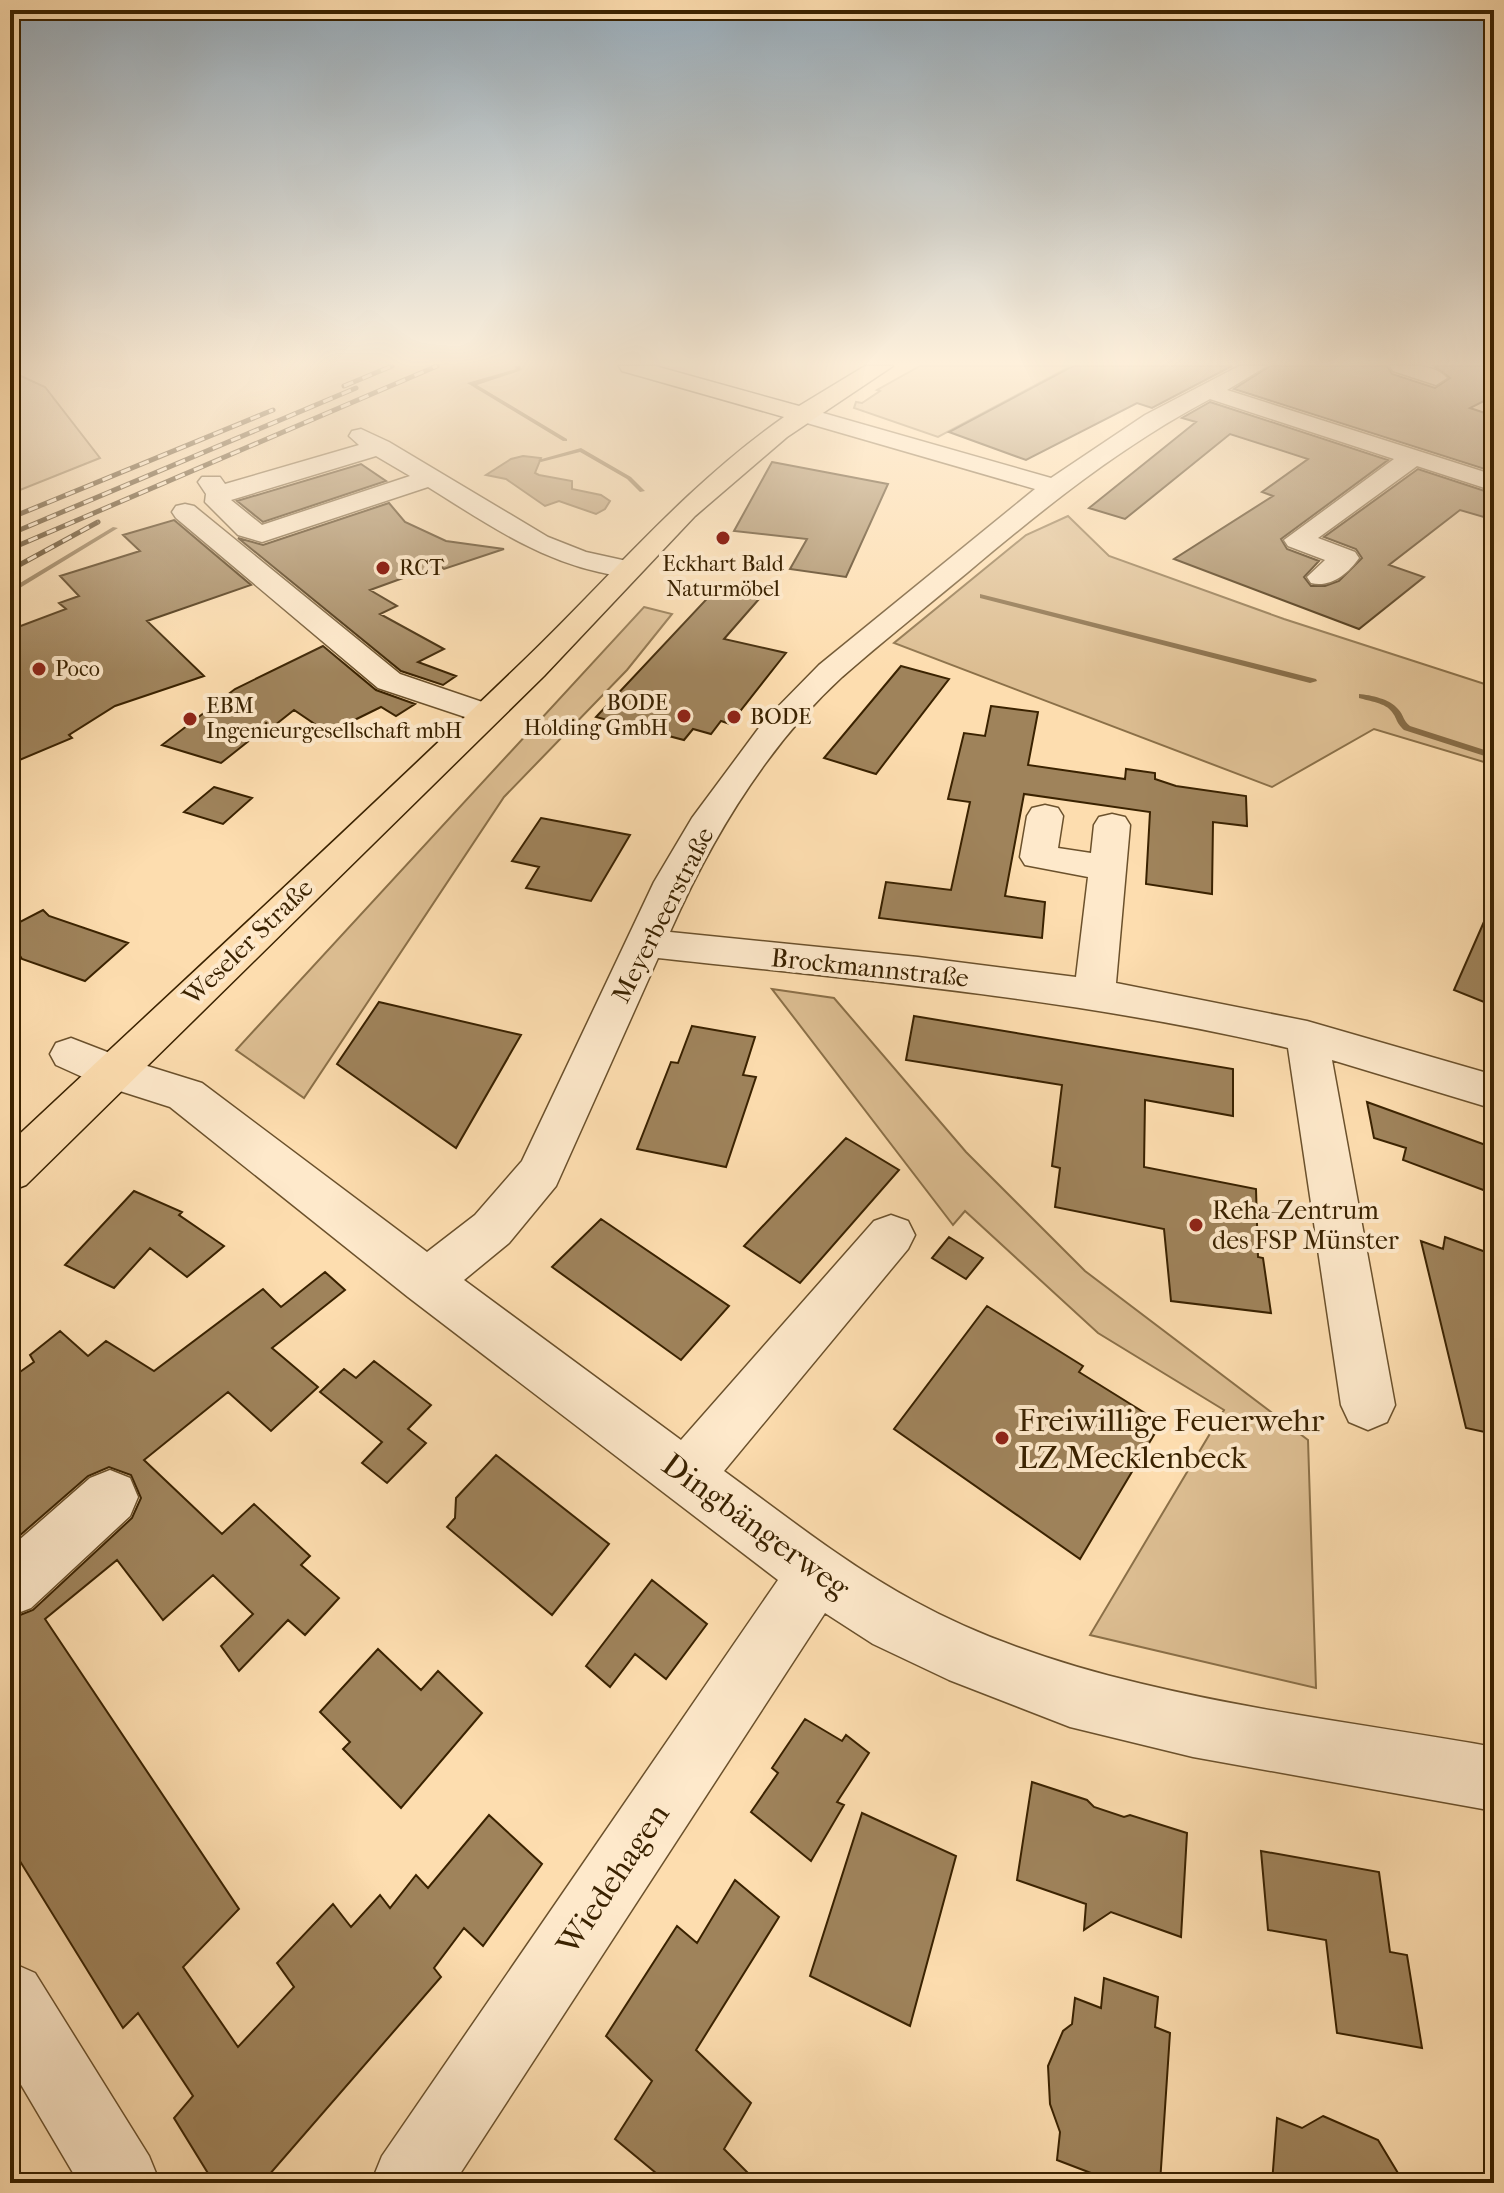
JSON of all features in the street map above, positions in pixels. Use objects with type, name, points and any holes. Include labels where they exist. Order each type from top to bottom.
[{"type":"main road","name":"Weseler Straße","points":[[10,1172],[536,666],[626,569],[731,468]]},
{"type":"street","points":[[282,468],[215,488],[218,502],[248,529],[262,534],[430,478]]},
{"type":"street","points":[[414,468],[538,543],[578,559],[626,569]]},
{"type":"street","points":[[990,468],[1055,487]]},
{"type":"street","name":"Meyerbeerstraße","points":[[426,1282],[492,1229],[540,1173],[673,882],[705,826],[776,728],[830,672],[1055,487],[1082,468]]},
{"type":"street","points":[[1273,557],[1398,468]]},
{"type":"street","points":[[1446,468],[1494,483]]},
{"type":"street","points":[[185,512],[389,681],[486,714]]},
{"type":"street","points":[[1298,540],[1345,558],[1321,577]]},
{"type":"street","points":[[1045,816],[1038,857],[1108,868]]},
{"type":"street","points":[[1094,994],[1112,825]]},
{"type":"street","name":"Brockmannstraße","points":[[646,943],[1094,994],[1307,1037],[1391,1058],[1494,1092]]},
{"type":"street","points":[[1307,1037],[1368,1405]]},
{"type":"street","name":"Dingbängerweg","points":[[71,1054],[113,1072],[186,1095],[352,1221],[426,1282],[817,1574],[894,1623],[971,1658],[1070,1696],[1193,1726],[1494,1779]]},
{"type":"street","points":[[686,1475],[891,1235]]},
{"type":"street","points":[[10,1587],[110,1497]]},
{"type":"street","name":"Wiedehagen","points":[[409,2183],[817,1574]]},
{"type":"street","points":[[10,1998],[122,2183]]},
{"type":"shaded area","points":[[10,468],[74,468],[10,494]]},
{"type":"shaded area","points":[[496,468],[537,468],[535,473],[539,475],[572,481],[572,489],[601,495],[610,501],[605,509],[596,514],[559,501],[545,506],[506,479],[486,475]]},
{"type":"shaded area","points":[[1068,516],[1109,556],[1284,619],[1494,687],[1494,765],[1374,729],[1272,787],[894,643],[1026,535]]},
{"type":"shaded area","points":[[644,607],[672,614],[627,670],[504,797],[304,1098],[236,1050]]},
{"type":"shaded area","points":[[772,989],[834,998],[966,1152],[1085,1271],[1308,1440],[1316,1688],[1090,1635],[1224,1410],[1098,1333],[965,1211],[953,1225]]},
{"type":"building","points":[[346,468],[367,468],[386,481],[263,522],[237,501]]},
{"type":"building","points":[[769,468],[805,468],[888,484],[846,577],[790,569],[807,539],[734,531]]},
{"type":"building","points":[[1138,468],[1188,468],[1125,519],[1089,508]]},
{"type":"building","points":[[1295,468],[1377,468],[1281,539],[1287,549],[1319,561],[1304,577],[1311,586],[1325,586],[1339,581],[1362,558],[1356,549],[1324,537],[1418,469],[1494,494],[1494,520],[1460,510],[1389,565],[1424,577],[1359,629],[1174,559],[1273,496],[1262,492]]},
{"type":"building","points":[[389,503],[405,522],[446,541],[504,549],[444,569],[439,565],[370,590],[397,606],[380,614],[444,649],[418,662],[456,676],[443,685],[401,671],[238,538],[263,545]]},
{"type":"building","points":[[174,520],[251,585],[147,621],[204,676],[115,706],[69,735],[72,738],[10,764],[10,630],[66,609],[59,603],[79,596],[60,576],[140,551],[123,535]]},
{"type":"building","points":[[716,589],[759,599],[724,639],[786,653],[730,724],[721,721],[711,734],[693,729],[684,740],[596,717]]},
{"type":"building","points":[[323,646],[376,690],[415,704],[396,716],[381,707],[328,733],[294,710],[221,763],[162,745],[235,689]]},
{"type":"building","points":[[901,666],[949,679],[876,774],[824,758]]},
{"type":"building","points":[[991,706],[1038,712],[1028,765],[1125,779],[1126,769],[1155,773],[1155,779],[1176,786],[1246,796],[1247,826],[1213,822],[1212,894],[1146,884],[1150,812],[1024,794],[1005,896],[1045,902],[1042,938],[879,918],[886,882],[951,890],[970,802],[948,799],[964,733],[985,736]]},
{"type":"building","points":[[214,787],[252,798],[223,824],[184,812]]},
{"type":"building","points":[[541,818],[630,835],[591,901],[526,888],[539,867],[512,861]]},
{"type":"building","points":[[1494,899],[1494,1006],[1454,990]]},
{"type":"building","points":[[43,910],[49,916],[128,943],[85,981],[22,959],[10,940],[10,927]]},
{"type":"building","points":[[379,1002],[521,1035],[456,1148],[337,1064]]},
{"type":"building","points":[[914,1016],[1233,1069],[1233,1116],[1145,1100],[1144,1167],[1256,1189],[1258,1257],[1263,1258],[1271,1313],[1171,1301],[1164,1229],[1055,1207],[1060,1168],[1052,1166],[1062,1085],[906,1060]]},
{"type":"building","points":[[692,1026],[755,1037],[743,1075],[756,1077],[726,1167],[637,1149],[671,1062],[678,1063]]},
{"type":"building","points":[[1367,1102],[1494,1148],[1494,1194],[1403,1160],[1406,1148],[1374,1138]]},
{"type":"building","points":[[846,1138],[899,1170],[800,1283],[744,1246]]},
{"type":"building","points":[[134,1191],[182,1212],[179,1215],[224,1246],[187,1277],[150,1248],[114,1288],[65,1265]]},
{"type":"building","points":[[601,1219],[729,1306],[681,1360],[552,1267]]},
{"type":"building","points":[[949,1237],[983,1258],[966,1279],[932,1258]]},
{"type":"building","points":[[1445,1237],[1494,1255],[1494,1434],[1466,1428],[1421,1241],[1443,1249]]},
{"type":"building","points":[[325,1272],[345,1290],[272,1348],[318,1387],[271,1431],[228,1392],[144,1460],[222,1534],[254,1504],[310,1556],[301,1565],[339,1598],[305,1635],[288,1620],[239,1671],[221,1646],[253,1614],[213,1575],[163,1620],[117,1560],[45,1619],[239,1909],[183,1967],[238,2047],[294,1987],[277,1963],[333,1904],[351,1927],[380,1895],[390,1908],[416,1875],[428,1888],[489,1815],[542,1864],[483,1946],[464,1928],[434,1968],[441,1977],[262,2183],[214,2183],[174,2118],[193,2096],[138,2013],[123,2028],[10,1845],[10,1619],[33,1610],[132,1518],[141,1498],[131,1475],[109,1467],[88,1476],[10,1544],[10,1379],[34,1362],[30,1355],[60,1331],[88,1356],[106,1341],[154,1371],[263,1289],[281,1307]]},
{"type":"building","points":[[987,1306],[1083,1366],[1079,1372],[1161,1423],[1080,1559],[894,1429]]},
{"type":"building","points":[[374,1361],[431,1405],[408,1429],[426,1443],[387,1483],[362,1463],[382,1442],[320,1392],[344,1369],[356,1378]]},
{"type":"building","points":[[496,1455],[609,1544],[552,1615],[447,1527],[455,1518],[456,1498]]},
{"type":"building","points":[[652,1580],[707,1624],[666,1679],[635,1654],[610,1687],[586,1666]]},
{"type":"building","points":[[378,1649],[421,1690],[438,1671],[482,1713],[401,1808],[343,1749],[350,1742],[320,1712]]},
{"type":"building","points":[[805,1719],[842,1741],[846,1735],[869,1753],[837,1802],[844,1805],[811,1861],[751,1812],[778,1773],[772,1768]]},
{"type":"building","points":[[1032,1782],[1087,1800],[1094,1807],[1124,1817],[1130,1815],[1187,1833],[1181,1937],[1111,1912],[1084,1930],[1086,1904],[1017,1880]]},
{"type":"building","points":[[862,1813],[956,1856],[910,2026],[810,1976]]},
{"type":"building","points":[[1261,1851],[1379,1872],[1390,1952],[1407,1955],[1422,2048],[1337,2033],[1326,1940],[1268,1930]]},
{"type":"building","points":[[735,1880],[779,1917],[696,2050],[751,2103],[724,2149],[758,2183],[668,2183],[615,2139],[652,2081],[606,2036],[677,1926],[697,1943]]},
{"type":"building","points":[[1104,1978],[1158,1997],[1155,2027],[1170,2033],[1160,2183],[1117,2183],[1057,2160],[1060,2132],[1050,2104],[1048,2066],[1063,2031],[1072,2024],[1075,1998],[1101,2008]]},
{"type":"building","points":[[1323,2116],[1378,2140],[1404,2183],[1272,2183],[1277,2118],[1302,2128]]},
{"type":"waterway","points":[[612,468],[629,478],[642,491]]},
{"type":"waterway","points":[[10,592],[115,528]]},
{"type":"waterway","points":[[983,596],[1313,681]]},
{"type":"waterway","points":[[1362,696],[1387,704],[1397,712],[1399,721],[1407,728],[1494,756]]},
{"type":"railway","points":[[10,518],[131,468]]},
{"type":"railway","points":[[10,534],[166,468]]},
{"type":"railway","points":[[10,549],[198,468]]},
{"type":"railway","points":[[10,570],[98,522]]},
{"type":"place","name":"Eckhart Bald Naturmöbel","points":[[723,538]]},
{"type":"place","name":"RCT","points":[[383,568]]},
{"type":"place","name":"Poco","points":[[39,669]]},
{"type":"place","name":"BODE Holding GmbH","points":[[684,716]]},
{"type":"place","name":"BODE","points":[[734,717]]},
{"type":"place","name":"EBM Ingenieurgesellschaft mbH","points":[[190,719]]},
{"type":"place","name":"Reha-Zentrum des FSP Münster","points":[[1196,1225]]},
{"type":"place","name":"Freiwillige Feuerwehr LZ Mecklenbeck","points":[[1002,1438]]}]
